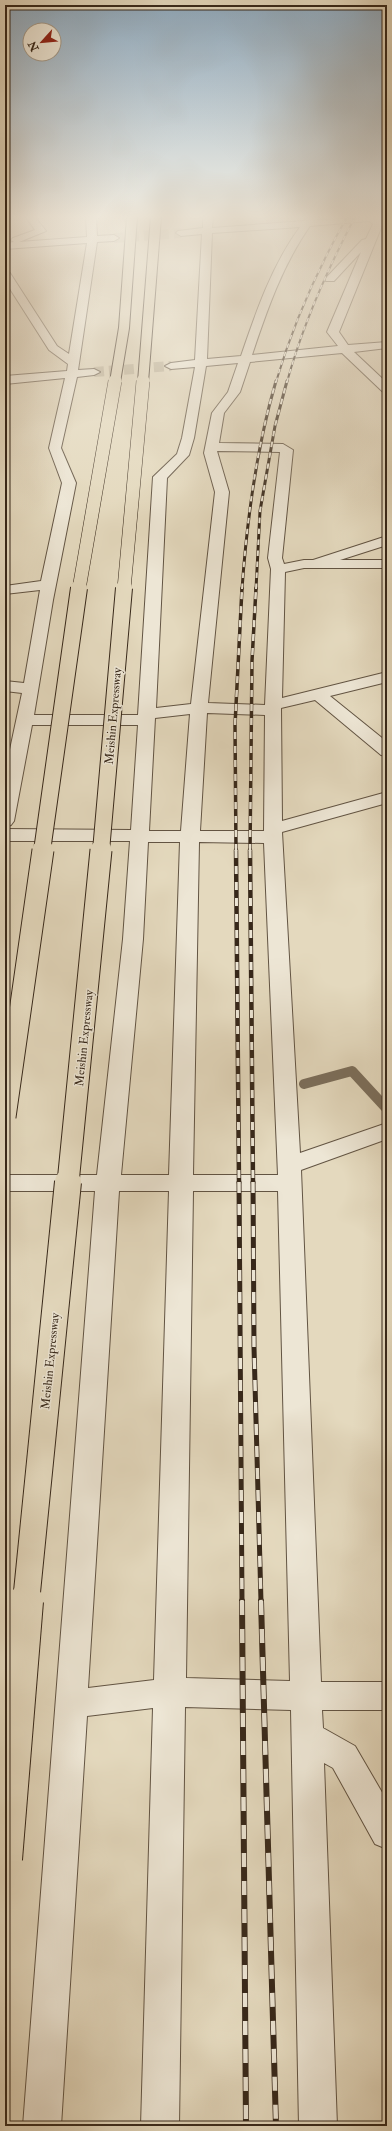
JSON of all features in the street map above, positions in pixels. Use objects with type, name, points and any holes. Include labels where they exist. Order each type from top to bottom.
[{"type":"highway","points":[[5,1117],[83,563],[125,316]]},
{"type":"highway","name":"Meishin Expressway","points":[[5,1859],[29,1563],[90,974],[148,316]]},
{"type":"street","points":[[33,316],[53,348],[73,369]]},
{"type":"street","points":[[5,821],[12,746],[24,720],[32,689],[46,593],[69,483],[55,448],[73,369],[81,316]]},
{"type":"street","points":[[42,2126],[108,1183],[133,939],[155,594],[160,477],[183,455],[201,363],[203,316]]},
{"type":"street","points":[[160,2126],[190,836],[199,708],[222,492],[210,453],[218,413],[234,392],[260,316]]},
{"type":"street","points":[[339,316],[333,332],[345,349],[387,389]]},
{"type":"street","points":[[171,366],[387,345]]},
{"type":"street","points":[[5,380],[73,369],[94,372]]},
{"type":"street","points":[[212,447],[283,448],[287,450],[275,558],[278,569],[273,707],[273,832],[289,1175],[318,2126]]},
{"type":"street","points":[[315,564],[387,540]]},
{"type":"street","points":[[278,569],[304,564],[387,564]]},
{"type":"street","points":[[5,590],[46,593]]},
{"type":"street","points":[[5,603],[46,593]]},
{"type":"street","points":[[24,720],[146,717],[199,708],[273,707],[387,677]]},
{"type":"street","points":[[5,686],[32,689]]},
{"type":"street","points":[[318,694],[387,751]]},
{"type":"street","points":[[5,835],[190,836],[273,832],[287,826],[387,797]]},
{"type":"street","points":[[5,1183],[181,1184],[289,1175],[387,1130]]},
{"type":"street","points":[[71,1704],[169,1692],[306,1696],[387,1696]]},
{"type":"street","points":[[307,1736],[344,1757],[387,1833]]},
{"type":"waterway","points":[[304,1084],[352,1071],[387,1109]]},
{"type":"tunnel","points":[[94,372],[171,366]]},
{"type":"railway","points":[[276,382],[299,316]]},
{"type":"railway","points":[[287,382],[309,316]]},
{"type":"railway","points":[[242,589],[253,484],[263,432],[276,381]]},
{"type":"railway","points":[[256,589],[260,511],[275,426],[287,381]]},
{"type":"railway","points":[[236,851],[235,725],[242,588]]},
{"type":"railway","points":[[250,851],[252,661],[256,588]]},
{"type":"railway","points":[[236,850],[239,1183]]},
{"type":"railway","points":[[250,851],[253,1183]]},
{"type":"railway","points":[[239,1182],[242,1602]]},
{"type":"railway","points":[[253,1182],[254,1347],[261,1602]]},
{"type":"railway","points":[[242,1601],[246,2126]]},
{"type":"railway","points":[[261,1601],[276,2126]]}]
